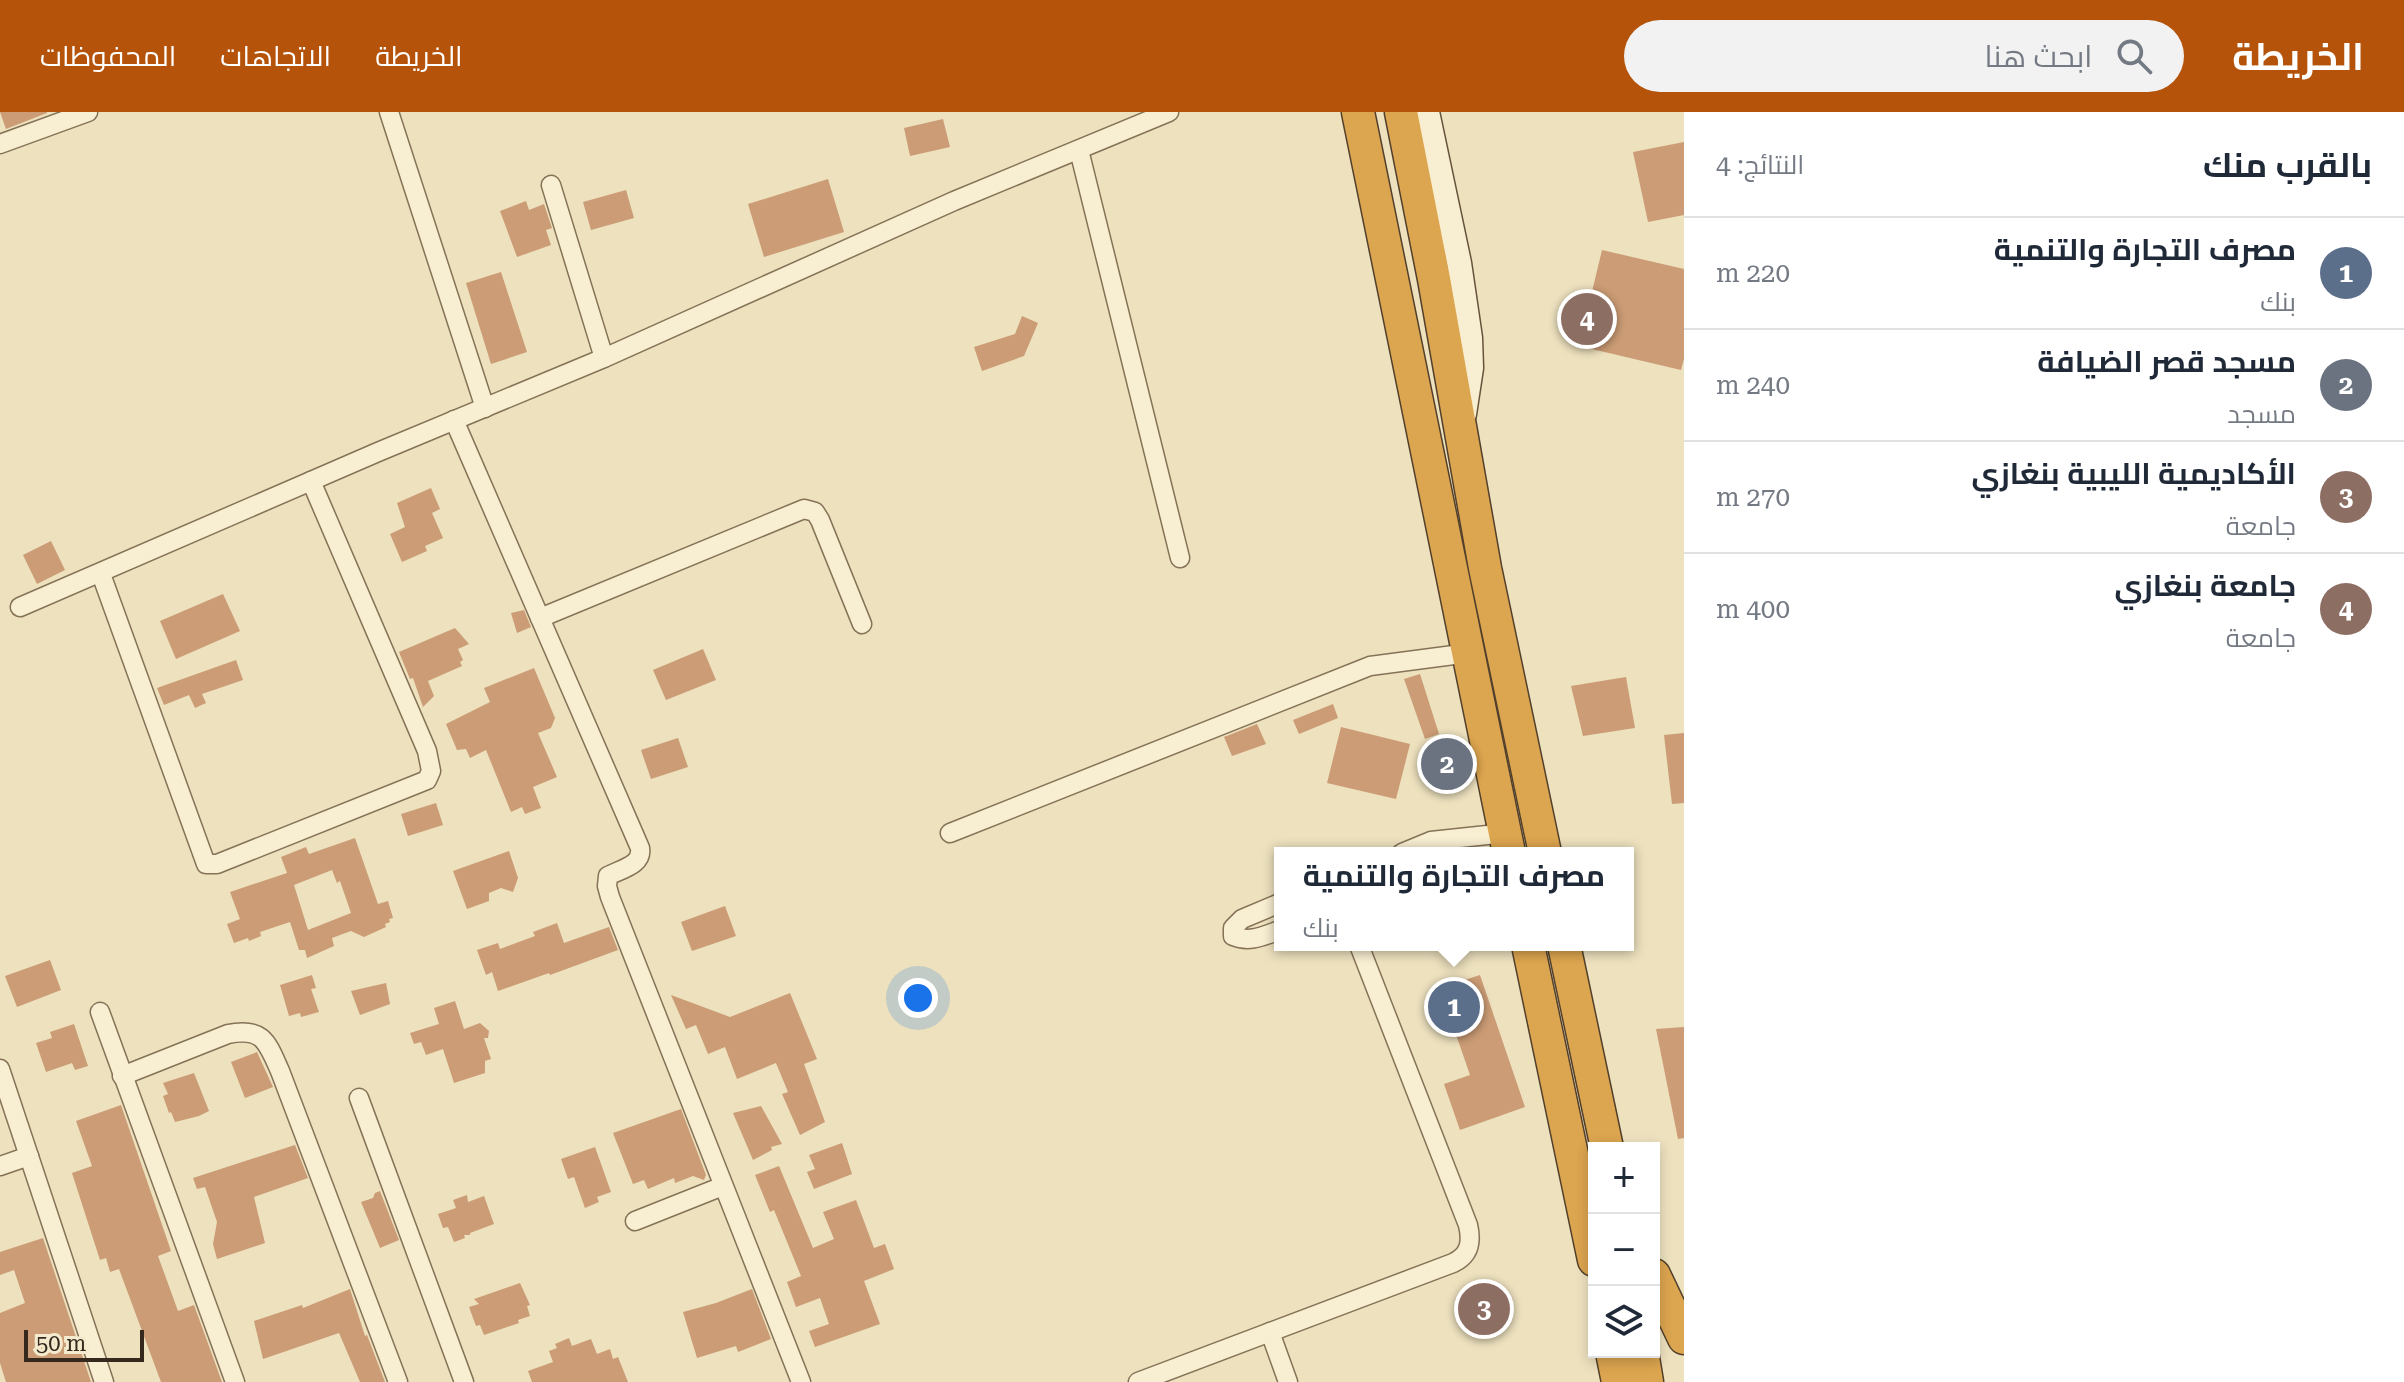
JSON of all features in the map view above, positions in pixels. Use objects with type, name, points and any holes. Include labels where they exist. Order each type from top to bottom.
[{"type":"highway","points":[[1358,112],[1508,843]]},
{"type":"highway","points":[[1401,112],[1485,568],[1544,847]]},
{"type":"highway","points":[[1529,951],[1588,1231]]},
{"type":"highway","points":[[1565,951],[1606,1142]]},
{"type":"highway","points":[[1659,1286],[1684,1338]]},
{"type":"highway","points":[[1613,1358],[1618,1382]]},
{"type":"highway","points":[[1643,1358],[1647,1382]]},
{"type":"street","points":[[0,144],[88,112]]},
{"type":"street","points":[[389,112],[485,408]]},
{"type":"street","points":[[20,607],[604,358],[954,201],[1169,112]]},
{"type":"street","points":[[1427,112],[1459,263],[1470,338],[1471,368],[1461,436]]},
{"type":"street","points":[[1079,150],[1180,558]]},
{"type":"street","points":[[551,185],[604,358]]},
{"type":"street","points":[[454,420],[640,848],[640,859],[608,876],[607,886],[801,1382]]},
{"type":"street","points":[[101,574],[206,864],[217,864],[427,780],[431,771],[427,751],[311,481]]},
{"type":"street","points":[[540,618],[804,509],[815,512],[820,520],[862,624]]},
{"type":"street","points":[[950,833],[1370,666],[1469,653]]},
{"type":"street","points":[[1420,847],[1431,841],[1508,843]]},
{"type":"street","points":[[1274,906],[1242,919],[1233,928],[1233,936],[1243,940],[1274,932]]},
{"type":"street","points":[[1138,1382],[1453,1263],[1467,1253],[1471,1243],[1468,1225],[1361,951]]},
{"type":"street","points":[[100,1012],[235,1382]]},
{"type":"street","points":[[122,1076],[228,1034],[242,1031],[261,1036],[280,1071],[398,1382]]},
{"type":"street","points":[[0,1069],[104,1382]]},
{"type":"street","points":[[359,1098],[464,1382]]},
{"type":"street","points":[[0,1166],[29,1156]]},
{"type":"street","points":[[635,1221],[723,1186]]},
{"type":"street","points":[[1270,1332],[1288,1382]]},
{"type":"building","points":[[0,112],[47,112],[47,113],[6,129]]},
{"type":"building","points":[[943,119],[950,147],[910,156],[904,128]]},
{"type":"building","points":[[1684,142],[1684,215],[1648,222],[1633,152]]},
{"type":"building","points":[[828,179],[844,232],[764,257],[748,204]]},
{"type":"building","points":[[626,190],[634,218],[591,230],[583,202]]},
{"type":"building","points":[[526,201],[529,210],[544,204],[552,228],[546,230],[551,245],[517,257],[500,211]]},
{"type":"building","points":[[1602,250],[1684,269],[1684,359],[1681,370],[1579,346]]},
{"type":"building","points":[[501,272],[527,352],[491,364],[466,283]]},
{"type":"building","points":[[1022,316],[1038,323],[1024,356],[982,371],[974,347],[1015,334]]},
{"type":"building","points":[[431,488],[440,509],[432,513],[443,538],[425,546],[427,551],[402,562],[390,534],[405,527],[397,503]]},
{"type":"building","points":[[51,541],[65,570],[37,584],[23,555]]},
{"type":"building","points":[[223,594],[240,631],[176,659],[160,621]]},
{"type":"building","points":[[524,610],[531,627],[517,633],[511,613]]},
{"type":"building","points":[[455,628],[469,644],[458,649],[462,666],[428,681],[434,696],[423,707],[413,678],[410,679],[399,652]]},
{"type":"building","points":[[703,649],[716,680],[666,700],[653,670]]},
{"type":"building","points":[[236,660],[243,680],[202,694],[206,703],[195,708],[189,695],[164,705],[157,688]]},
{"type":"building","points":[[534,668],[555,718],[551,728],[538,733],[557,777],[533,787],[541,808],[525,814],[522,807],[511,812],[486,750],[470,758],[466,749],[457,750],[446,724],[490,702],[484,688]]},
{"type":"building","points":[[1420,674],[1439,734],[1425,739],[1404,679]]},
{"type":"building","points":[[1626,677],[1635,728],[1583,736],[1571,686]]},
{"type":"building","points":[[1333,704],[1338,718],[1299,734],[1293,720]]},
{"type":"building","points":[[1257,724],[1266,744],[1232,756],[1224,737]]},
{"type":"building","points":[[1341,727],[1410,744],[1396,799],[1327,783]]},
{"type":"building","points":[[1684,733],[1684,803],[1672,804],[1664,735]]},
{"type":"building","points":[[678,738],[688,767],[651,779],[641,750]]},
{"type":"building","points":[[436,803],[443,825],[408,836],[401,814]]},
{"type":"building","points":[[355,838],[378,904],[388,901],[393,918],[385,924],[386,927],[364,937],[351,931],[332,938],[334,946],[307,958],[305,950],[299,950],[290,922],[260,932],[261,936],[249,941],[248,938],[234,943],[227,924],[240,919],[230,892],[287,873],[281,857],[306,847],[309,854]],"holes":[[[332,870],[337,883],[340,881],[351,913],[308,930],[294,885]]]},
{"type":"building","points":[[509,851],[518,878],[513,892],[501,888],[489,893],[489,901],[467,909],[453,871]]},
{"type":"building","points":[[725,906],[736,936],[692,951],[681,922]]},
{"type":"building","points":[[557,923],[564,943],[609,927],[618,950],[498,991],[492,972],[486,975],[477,950],[498,943],[500,949],[535,936],[533,932]]},
{"type":"building","points":[[50,960],[61,990],[17,1007],[5,976]]},
{"type":"building","points":[[312,975],[316,988],[311,989],[319,1012],[301,1017],[300,1013],[289,1016],[280,985]]},
{"type":"building","points":[[1480,975],[1525,1107],[1460,1130],[1444,1084],[1470,1075],[1440,988]]},
{"type":"building","points":[[386,983],[390,1004],[360,1015],[351,991]]},
{"type":"building","points":[[790,993],[817,1059],[804,1064],[825,1122],[800,1135],[782,1094],[788,1092],[776,1063],[737,1079],[725,1047],[708,1054],[696,1025],[686,1029],[671,995],[730,1017]]},
{"type":"building","points":[[455,1001],[464,1029],[480,1023],[489,1031],[488,1038],[484,1038],[491,1059],[485,1061],[485,1073],[454,1083],[443,1049],[426,1055],[421,1042],[414,1044],[410,1033],[439,1024],[434,1008]]},
{"type":"building","points":[[74,1024],[88,1066],[75,1070],[72,1063],[46,1072],[36,1043],[52,1038],[50,1032]]},
{"type":"building","points":[[1684,1027],[1684,1138],[1678,1139],[1656,1029]]},
{"type":"building","points":[[257,1052],[273,1087],[245,1098],[231,1062]]},
{"type":"building","points":[[194,1073],[209,1111],[175,1122],[163,1096],[168,1094],[163,1083]]},
{"type":"building","points":[[121,1105],[171,1251],[158,1256],[178,1311],[194,1305],[222,1382],[161,1382],[119,1269],[110,1272],[106,1258],[100,1260],[72,1173],[92,1166],[76,1121]]},
{"type":"building","points":[[761,1106],[782,1144],[771,1147],[772,1150],[753,1160],[733,1113]]},
{"type":"building","points":[[681,1109],[706,1175],[704,1180],[693,1176],[675,1183],[674,1178],[648,1189],[644,1180],[633,1184],[613,1133]]},
{"type":"building","points":[[842,1143],[852,1174],[814,1189],[807,1172],[815,1169],[809,1155]]},
{"type":"building","points":[[295,1145],[308,1178],[254,1197],[265,1243],[217,1259],[213,1244],[217,1222],[205,1187],[197,1189],[193,1178]]},
{"type":"building","points":[[595,1147],[611,1192],[597,1197],[599,1202],[585,1208],[574,1177],[568,1179],[561,1159]]},
{"type":"building","points":[[779,1166],[813,1248],[834,1239],[823,1212],[856,1200],[874,1248],[885,1244],[894,1269],[864,1281],[880,1324],[815,1347],[809,1331],[829,1324],[820,1298],[796,1307],[787,1282],[801,1276],[774,1210],[770,1212],[755,1175]]},
{"type":"building","points":[[380,1191],[399,1240],[380,1248],[361,1202],[373,1198]]},
{"type":"building","points":[[467,1195],[468,1202],[484,1196],[494,1224],[454,1242],[448,1227],[443,1228],[438,1214],[456,1208],[453,1200]]},
{"type":"building","points":[[43,1238],[91,1382],[6,1382],[0,1363],[0,1313],[25,1303],[14,1270],[0,1275],[0,1252]]},
{"type":"building","points":[[520,1283],[530,1305],[527,1306],[530,1316],[484,1335],[480,1325],[476,1326],[469,1307],[479,1304],[474,1299]]},
{"type":"building","points":[[350,1289],[365,1336],[385,1382],[360,1382],[339,1333],[263,1359],[254,1321],[302,1305],[303,1308]]},
{"type":"building","points":[[752,1289],[771,1339],[738,1352],[736,1346],[697,1358],[683,1312]]},
{"type":"building","points":[[569,1338],[572,1346],[591,1339],[597,1354],[610,1349],[613,1359],[618,1357],[628,1382],[532,1382],[528,1371],[553,1362],[549,1351],[557,1348],[555,1344]]},
{"type":"place","name":"جامعة بنغازي","points":[[1587,319]]},
{"type":"place","name":"مسجد قصر الضيافة","points":[[1447,764]]},
{"type":"place","name":"مصرف التجارة والتنمية","points":[[1454,1007]]},
{"type":"place","name":"الأكاديمية الليبية بنغازي","points":[[1484,1309]]}]
